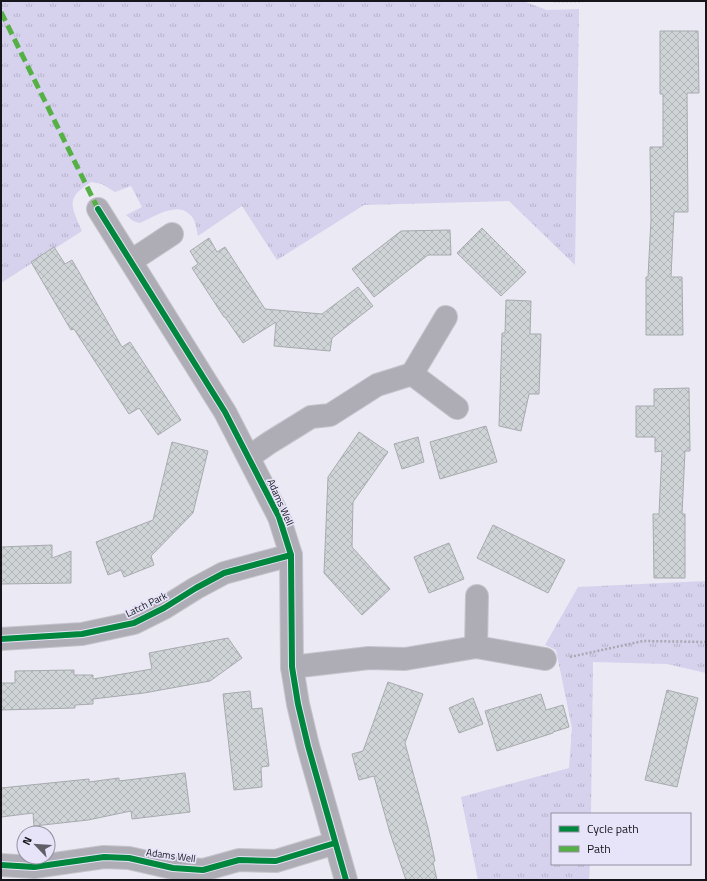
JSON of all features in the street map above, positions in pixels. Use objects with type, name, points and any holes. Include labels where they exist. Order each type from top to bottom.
[{"type":"street","name":"Adams Well","points":[[98,209],[225,412],[279,517],[290,555],[292,667],[298,704],[306,739],[346,880]]},
{"type":"street","points":[[131,261],[172,234]]},
{"type":"street","points":[[249,457],[310,417],[330,415],[378,385],[412,374],[446,317]]},
{"type":"street","points":[[412,374],[457,408]]},
{"type":"street","name":"Latch Park","points":[[1,639],[82,634],[134,623],[164,608],[224,573],[290,555]]},
{"type":"street","points":[[476,647],[477,596]]},
{"type":"street","points":[[292,667],[368,658],[405,659],[476,647],[544,659]]},
{"type":"street","name":"Adams Well","points":[[1,865],[34,874],[104,857],[129,858],[173,868],[203,870],[239,860],[276,861],[335,843]]},
{"type":"path","points":[[554,1],[583,1]]},
{"type":"path","points":[[544,659],[559,660],[643,641],[706,642]]},
{"type":"green space","points":[[1,1],[523,1],[547,10],[579,9],[575,265],[509,201],[364,205],[277,260],[242,206],[198,236],[194,220],[189,213],[183,210],[169,210],[140,223],[133,221],[126,215],[142,207],[131,186],[115,192],[102,184],[91,182],[77,193],[73,203],[73,209],[82,231],[1,283]]},
{"type":"green space","points":[[706,581],[706,673],[667,664],[593,662],[591,813],[551,813],[551,865],[590,865],[589,880],[478,880],[461,797],[569,768],[572,728],[556,650],[545,645],[578,587]]},
{"type":"building","points":[[660,31],[698,31],[699,93],[687,93],[688,212],[674,212],[671,277],[682,277],[683,335],[646,335],[646,277],[648,277],[651,220],[650,147],[663,147],[663,94],[660,94]]},
{"type":"building","points":[[482,228],[526,272],[501,296],[457,253]]},
{"type":"building","points":[[450,230],[451,255],[428,255],[374,297],[352,269],[401,231]]},
{"type":"building","points":[[209,238],[217,252],[225,247],[265,309],[322,314],[358,287],[373,306],[332,338],[330,351],[274,346],[276,322],[243,343],[192,268],[198,264],[190,251]]},
{"type":"building","points":[[54,247],[65,264],[72,260],[122,347],[130,342],[181,420],[158,435],[139,408],[129,414],[74,329],[71,330],[31,262]]},
{"type":"building","points":[[506,300],[531,301],[530,334],[541,334],[539,394],[529,394],[521,431],[499,426],[502,333],[505,333]]},
{"type":"building","points":[[689,388],[690,451],[685,451],[682,514],[685,514],[685,578],[654,578],[653,514],[659,514],[662,451],[655,452],[655,437],[636,437],[636,406],[654,406],[654,389]]},
{"type":"building","points":[[486,426],[497,462],[440,479],[430,442]]},
{"type":"building","points":[[359,432],[388,452],[353,502],[352,547],[390,589],[362,615],[324,573],[328,477]]},
{"type":"building","points":[[418,437],[424,462],[402,469],[394,444]]},
{"type":"building","points":[[172,442],[208,451],[193,513],[151,556],[154,565],[124,577],[121,570],[108,575],[96,542],[153,520]]},
{"type":"building","points":[[493,525],[565,560],[548,593],[477,558]]},
{"type":"building","points":[[449,543],[464,579],[429,593],[414,557]]},
{"type":"building","points":[[52,545],[52,558],[71,551],[71,583],[1,584],[1,547]]},
{"type":"building","points":[[228,638],[242,658],[210,681],[144,693],[93,699],[93,704],[75,705],[75,708],[1,710],[1,683],[15,683],[15,671],[74,670],[74,675],[93,675],[93,679],[152,669],[149,653]]},
{"type":"building","points":[[388,682],[423,694],[405,743],[428,828],[435,861],[433,862],[437,880],[406,880],[390,833],[374,776],[359,780],[352,754],[363,751]]},
{"type":"building","points":[[667,690],[698,698],[677,787],[645,780]]},
{"type":"building","points":[[250,691],[252,709],[262,708],[269,766],[261,767],[262,787],[234,790],[223,694]]},
{"type":"building","points":[[541,694],[546,710],[563,705],[569,727],[497,751],[485,711]]},
{"type":"building","points":[[473,698],[483,724],[459,733],[449,708]]},
{"type":"building","points":[[185,773],[190,812],[132,819],[131,811],[88,820],[43,825],[34,825],[33,813],[1,817],[1,788],[89,779],[89,782],[119,778],[119,781]]},
{"type":"marked path","points":[[1,12],[98,209]]},
{"type":"cycle path","points":[[98,209],[225,412],[279,517],[291,555],[292,667],[298,704],[308,746],[346,880]]},
{"type":"cycle path","points":[[1,639],[82,634],[134,623],[164,608],[224,573],[291,555]]},
{"type":"cycle path","points":[[1,865],[34,867],[104,857],[129,858],[173,868],[203,870],[239,860],[276,861],[335,843]]}]
